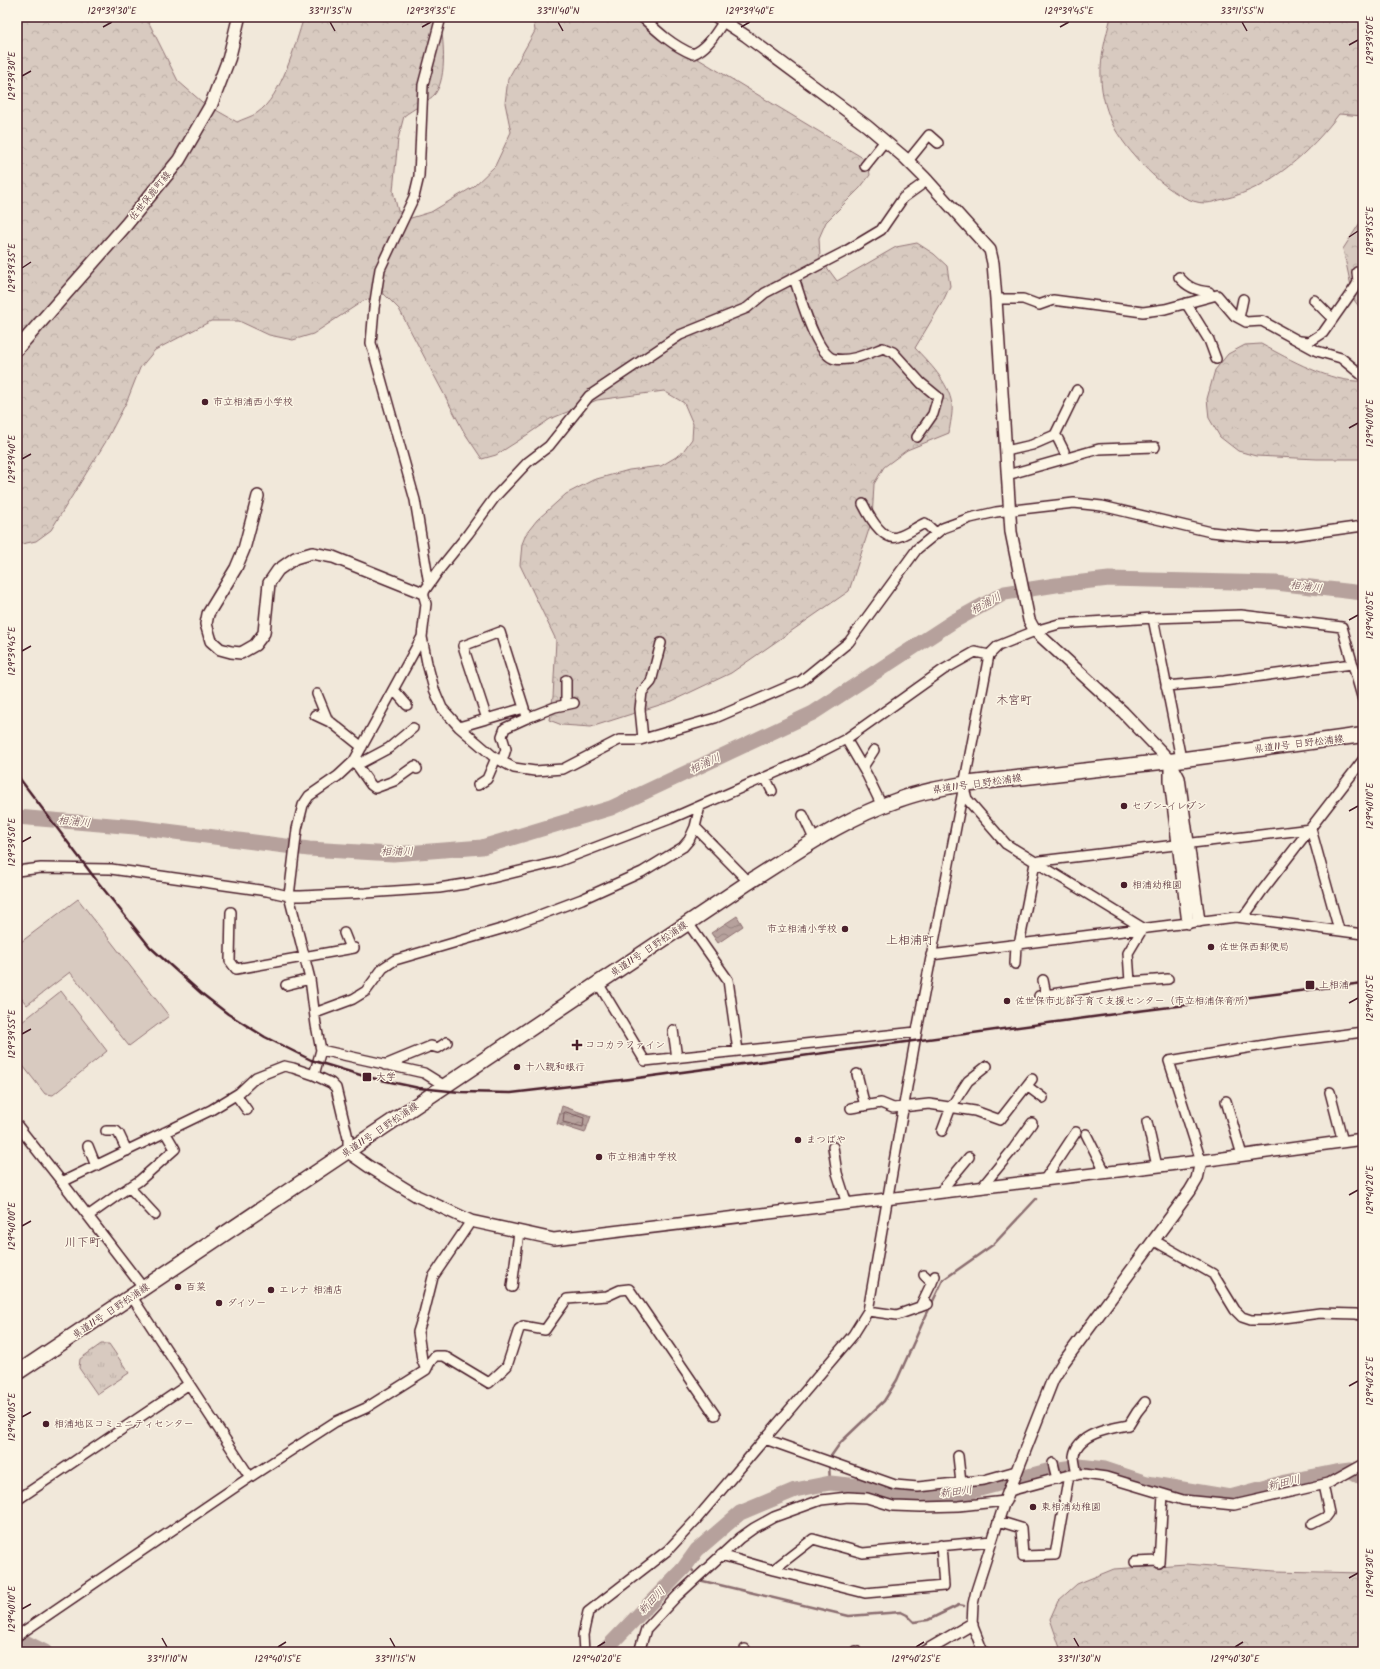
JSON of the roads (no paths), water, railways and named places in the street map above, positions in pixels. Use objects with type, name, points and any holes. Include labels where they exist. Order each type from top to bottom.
[{"type":"main road","name":"佐世保鹿町線","points":[[17,349],[126,225],[178,160],[211,105],[229,58],[239,17]]},
{"type":"main road","name":"県道11号 日野松浦線","points":[[17,1373],[748,882],[831,831],[882,806],[931,790],[963,784],[1176,760],[1363,735]]},
{"type":"street","points":[[429,584],[415,500],[371,343],[374,308],[380,269],[414,197],[419,176],[423,84],[441,17]]},
{"type":"street","points":[[642,17],[659,33],[680,48],[693,54],[701,51],[706,46],[720,19],[746,36],[867,126],[908,161],[928,180],[990,250],[993,263],[996,299],[1011,532],[1029,620],[1035,631],[1176,760]]},
{"type":"street","points":[[908,161],[929,136],[938,143]]},
{"type":"street","points":[[865,166],[885,141]]},
{"type":"street","points":[[928,180],[903,198],[880,230],[846,251],[765,293],[747,308],[680,335],[589,396],[549,446],[528,462],[495,497],[423,593],[426,604],[422,637],[426,663],[434,689],[442,708],[473,741],[499,760],[514,768],[535,771],[563,769],[619,740],[643,739],[715,718],[801,681],[849,642],[917,549],[943,528],[970,518],[996,512],[1074,503],[1102,506],[1211,532],[1258,537],[1283,537],[1363,526]]},
{"type":"street","points":[[1299,342],[1309,342],[1323,333],[1356,286],[1358,282],[1357,272]]},
{"type":"street","points":[[1178,277],[1192,288],[1209,292],[1209,296]]},
{"type":"street","points":[[794,278],[816,338],[824,351],[833,359],[844,360],[883,348],[893,352],[921,383],[938,398],[933,414],[917,437]]},
{"type":"street","points":[[996,299],[1023,299],[1039,305],[1053,300],[1143,312],[1165,309],[1217,295],[1235,316],[1246,322],[1262,322],[1317,351],[1341,358],[1363,376]]},
{"type":"street","points":[[1239,318],[1243,299]]},
{"type":"street","points":[[1314,300],[1333,319]]},
{"type":"street","points":[[1186,303],[1209,340],[1216,359]]},
{"type":"street","points":[[1006,451],[1032,445],[1055,435],[1077,390]]},
{"type":"street","points":[[1055,435],[1064,451]]},
{"type":"street","points":[[1007,475],[1099,449],[1155,447]]},
{"type":"street","points":[[258,496],[244,549],[239,562],[208,614],[206,624],[211,641],[220,649],[241,653],[255,645],[264,633],[269,583],[278,570],[295,558],[312,553],[333,557],[423,593]]},
{"type":"street","points":[[863,504],[874,524],[890,537],[896,537],[924,523],[936,533]]},
{"type":"street","points":[[584,1650],[583,1635],[588,1612],[668,1550],[695,1521],[852,1335],[868,1311],[916,1032],[989,655],[998,646],[1035,631],[1059,624],[1153,618],[1241,615],[1342,627],[1363,700]]},
{"type":"street","points":[[1153,618],[1166,686],[1179,778],[1183,843],[1194,922]]},
{"type":"street","points":[[486,719],[463,646],[500,632],[528,718]]},
{"type":"street","points":[[356,763],[362,747],[422,637]]},
{"type":"street","points":[[643,739],[640,709],[642,692],[651,682],[662,643]]},
{"type":"street","points":[[17,871],[41,868],[111,869],[290,893],[394,891],[439,888],[471,883],[557,862],[700,806],[765,778],[846,739],[943,670],[975,652],[989,655]]},
{"type":"street","points":[[1166,686],[1224,681],[1352,664]]},
{"type":"street","points":[[478,785],[491,781],[499,760],[506,748],[502,736],[505,728],[555,707],[570,704],[566,680]]},
{"type":"street","points":[[394,690],[407,705]]},
{"type":"street","points":[[317,694],[328,721]]},
{"type":"street","points":[[459,727],[524,708]]},
{"type":"street","points":[[315,715],[328,721],[362,747]]},
{"type":"street","points":[[314,1075],[321,1050],[314,1013],[310,979],[290,893],[297,829],[303,805],[309,796],[356,763],[389,748],[413,728]]},
{"type":"street","points":[[846,739],[863,767],[882,806]]},
{"type":"street","points":[[863,767],[874,750]]},
{"type":"street","points":[[1243,918],[1363,760]]},
{"type":"street","points":[[356,763],[370,785],[375,788],[394,781],[415,766],[417,769]]},
{"type":"street","points":[[765,778],[772,791]]},
{"type":"street","points":[[963,784],[967,799],[1006,844],[1143,928]]},
{"type":"street","points":[[314,1013],[353,1000],[366,991],[383,968],[395,960],[508,927],[582,899],[642,872],[683,847],[689,840],[695,827],[700,806]]},
{"type":"street","points":[[803,816],[815,841]]},
{"type":"street","points":[[695,827],[748,882]]},
{"type":"street","points":[[1035,863],[1040,861],[1183,843],[1311,829]]},
{"type":"street","points":[[1311,829],[1339,930]]},
{"type":"street","points":[[1015,964],[1035,863]]},
{"type":"street","points":[[231,912],[230,961],[236,969],[352,948],[344,933]]},
{"type":"street","points":[[931,955],[1236,917],[1363,934]]},
{"type":"street","points":[[688,922],[728,980],[738,1051]]},
{"type":"street","points":[[1130,982],[1128,953],[1143,928]]},
{"type":"street","points":[[286,985],[310,979]]},
{"type":"street","points":[[1043,980],[1043,996],[1130,982],[1168,979]]},
{"type":"street","points":[[598,983],[645,1061],[916,1032]]},
{"type":"street","points":[[673,1030],[676,1058]]},
{"type":"street","points":[[983,1652],[972,1624],[973,1604],[976,1591],[1010,1485],[1053,1380],[1060,1368],[1197,1179],[1201,1161],[1169,1061],[1277,1043],[1363,1032]]},
{"type":"street","points":[[385,1065],[431,1046],[438,1048],[447,1042]]},
{"type":"street","points":[[321,1050],[424,1073],[445,1086]]},
{"type":"street","points":[[62,1182],[211,1110],[236,1095],[256,1077],[284,1066],[314,1075],[336,1088],[348,1138],[348,1152],[368,1166],[416,1196],[471,1221],[554,1239],[1363,1140]]},
{"type":"street","points":[[942,1131],[951,1107],[968,1081],[986,1068]]},
{"type":"street","points":[[857,1074],[865,1106]]},
{"type":"street","points":[[852,1108],[881,1103],[893,1108],[929,1104],[975,1111],[1000,1120],[1030,1082],[1043,1098]]},
{"type":"street","points":[[1330,1092],[1343,1142]]},
{"type":"street","points":[[236,1095],[247,1110]]},
{"type":"street","points":[[1226,1101],[1242,1156]]},
{"type":"street","points":[[1147,1122],[1157,1166]]},
{"type":"street","points":[[982,1187],[1014,1148],[1032,1123]]},
{"type":"street","points":[[17,1125],[144,1289]]},
{"type":"street","points":[[106,1131],[116,1131],[127,1150]]},
{"type":"street","points":[[88,1216],[139,1181],[175,1149],[165,1132]]},
{"type":"street","points":[[1045,1179],[1076,1132]]},
{"type":"street","points":[[1086,1134],[1105,1172]]},
{"type":"street","points":[[88,1146],[96,1166]]},
{"type":"street","points":[[833,1146],[837,1172],[847,1204]]},
{"type":"street","points":[[940,1192],[969,1157]]},
{"type":"street","points":[[129,1187],[155,1215]]},
{"type":"street","points":[[426,1370],[422,1360],[418,1332],[434,1277],[471,1221]]},
{"type":"street","points":[[512,1287],[519,1232]]},
{"type":"street","points":[[1153,1240],[1213,1274],[1235,1310],[1242,1317],[1251,1320],[1268,1320],[1320,1313],[1356,1314],[1363,1316]]},
{"type":"street","points":[[868,1311],[897,1315],[924,1305],[933,1280],[924,1275]]},
{"type":"street","points":[[17,1636],[250,1477],[335,1422],[366,1408],[426,1370],[435,1356],[444,1356],[489,1383],[508,1366],[519,1330],[523,1326],[545,1330],[567,1299],[607,1296],[620,1290],[629,1290],[715,1415]]},
{"type":"street","points":[[132,1297],[250,1477]]},
{"type":"street","points":[[17,1500],[189,1384]]},
{"type":"street","points":[[998,1521],[1021,1528],[1023,1556],[1055,1555],[1074,1475],[1074,1455],[1079,1445],[1089,1436],[1104,1430],[1129,1425],[1136,1412],[1145,1402]]},
{"type":"street","points":[[765,1439],[895,1485],[918,1487],[984,1480],[1010,1485]]},
{"type":"street","points":[[958,1456],[961,1483]]},
{"type":"street","points":[[1053,1463],[1057,1478]]},
{"type":"street","points":[[639,1652],[646,1629],[677,1596],[740,1538],[774,1517],[821,1500],[848,1497],[867,1498],[893,1506],[959,1506],[1010,1485],[1084,1474],[1106,1477],[1183,1500],[1234,1505],[1323,1485],[1339,1478],[1361,1465]]},
{"type":"street","points":[[1312,1524],[1326,1517],[1328,1513],[1323,1485]]},
{"type":"street","points":[[1135,1562],[1159,1562],[1163,1494]]},
{"type":"street","points":[[773,1570],[813,1539],[864,1552],[992,1541]]},
{"type":"street","points":[[721,1556],[865,1593],[944,1586],[941,1546]]},
{"type":"street","points":[[924,1652],[972,1624]]},
{"type":"water","points":[[737,916],[743,926],[718,943],[711,933]]},
{"type":"water","points":[[562,1106],[591,1116],[585,1133],[557,1124]]},
{"type":"waterway","name":"相浦川","points":[[17,817],[135,827],[309,849],[393,854],[482,847],[611,808],[813,713],[954,621],[1005,593],[1109,579],[1276,583],[1363,593]]},
{"type":"waterway","points":[[829,1459],[841,1442],[884,1401],[897,1380],[943,1280],[994,1244],[1036,1199]]},
{"type":"waterway","points":[[829,1464],[830,1483]]},
{"type":"waterway","name":"新田川","points":[[603,1652],[684,1568],[697,1550],[740,1513],[795,1490],[830,1483],[869,1487],[903,1497],[965,1493],[1047,1471],[1079,1466],[1105,1469],[1147,1483],[1230,1497],[1285,1482],[1335,1472],[1350,1470],[1363,1478]]},
{"type":"waterway","points":[[687,1565],[693,1571]]},
{"type":"waterway","points":[[703,1581],[849,1616],[901,1612],[907,1615],[914,1622],[928,1620],[959,1605],[964,1606]]},
{"type":"waterway","name":"新田川","points":[[17,1638],[45,1652]]},
{"type":"railway","points":[[17,775],[97,881],[150,947],[201,993],[228,1014],[265,1037],[311,1060],[367,1077],[419,1088],[460,1092],[511,1093],[630,1079],[1130,1012],[1363,983]]},
{"type":"place","name":"市立相浦西小学校","points":[[205,402]]},
{"type":"place","name":"セブン-イレブン","points":[[1124,806]]},
{"type":"place","name":"相浦幼稚園","points":[[1124,885]]},
{"type":"place","name":"市立相浦小学校","points":[[845,929]]},
{"type":"place","name":"佐世保西郵便局","points":[[1211,947]]},
{"type":"place","name":"上相浦","points":[[1310,985]]},
{"type":"place","name":"佐世保市北部子育て支援センター（市立相浦保育所）","points":[[1007,1001]]},
{"type":"place","name":"ココカラファイン","points":[[577,1045]]},
{"type":"place","name":"十八親和銀行","points":[[517,1067]]},
{"type":"place","name":"大学","points":[[367,1077]]},
{"type":"place","name":"まつばや","points":[[798,1140]]},
{"type":"place","name":"市立相浦中学校","points":[[599,1157]]},
{"type":"place","name":"百菜","points":[[178,1287]]},
{"type":"place","name":"エレナ 相浦店","points":[[271,1290]]},
{"type":"place","name":"ダイソー","points":[[219,1303]]},
{"type":"place","name":"相浦地区コミュニティセンター","points":[[46,1424]]},
{"type":"place","name":"東相浦幼稚園","points":[[1033,1507]]},
{"type":"district","name":"木宮町","points":[[1014,700]]},
{"type":"district","name":"上相浦町","points":[[910,940]]},
{"type":"district","name":"川下町","points":[[83,1242]]}]
